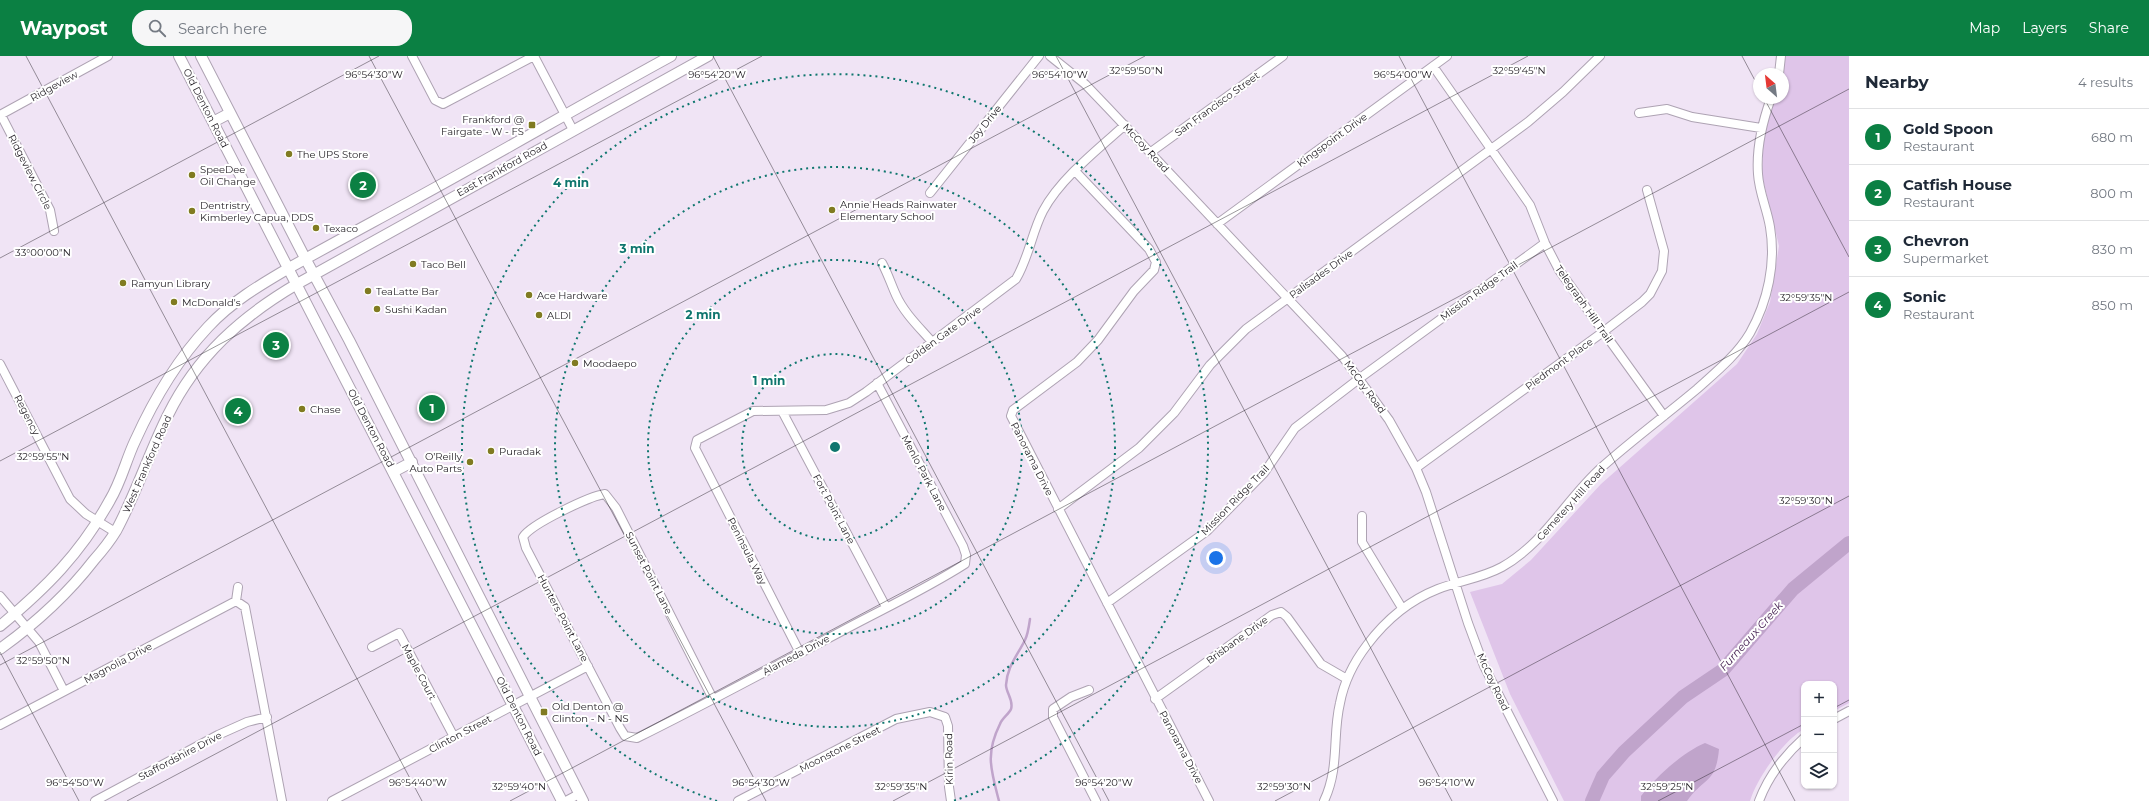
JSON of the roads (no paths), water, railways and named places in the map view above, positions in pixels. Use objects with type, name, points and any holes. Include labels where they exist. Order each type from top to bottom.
[{"type":"main road","name":"Old Denton Road","points":[[179,56],[562,801]]},
{"type":"main road","name":"Old Denton Road","points":[[201,56],[412,462],[581,798]]},
{"type":"main road","name":"East Frankford Road","points":[[289,268],[671,56]]},
{"type":"main road","name":"East Frankford Road","points":[[297,284],[708,56]]},
{"type":"main road","points":[[213,122],[230,113]]},
{"type":"main road","points":[[413,200],[420,215]]},
{"type":"main road","name":"West Frankford Road","points":[[0,626],[51,582],[80,548],[98,521],[115,491],[134,443],[153,403],[182,357],[209,325],[235,303],[267,280],[289,268]]},
{"type":"main road","name":"West Frankford Road","points":[[0,649],[28,628],[75,584],[115,532],[138,486],[168,415],[198,366],[220,340],[237,325],[269,301],[297,284]]},
{"type":"main road","points":[[393,472],[412,462]]},
{"type":"street","name":"Ridgeview","points":[[1,115],[108,56]]},
{"type":"street","points":[[412,56],[435,100],[442,104],[534,56],[573,130]]},
{"type":"street","name":"Joy Drive","points":[[930,192],[1039,56]]},
{"type":"street","name":"McCoy Road","points":[[1050,56],[1085,84],[1125,125],[1342,356],[1360,378],[1389,420],[1416,468],[1436,520],[1484,666],[1553,801]]},
{"type":"street","name":"San Francisco Street","points":[[1151,152],[1283,56]]},
{"type":"street","name":"Kingspoint Drive","points":[[1217,224],[1447,56]]},
{"type":"street","name":"Palisades Drive","points":[[1058,509],[1139,448],[1174,413],[1222,351],[1246,329],[1491,150],[1542,110],[1600,56]]},
{"type":"street","points":[[1780,68],[1782,56]]},
{"type":"street","name":"Telegraph Hill Trail","points":[[1433,66],[1530,205],[1545,243],[1559,270],[1664,416]]},
{"type":"street","name":"Cemetery Hill Road","points":[[1324,801],[1331,780],[1336,749],[1339,704],[1347,679],[1367,645],[1402,608],[1425,595],[1502,567],[1541,538],[1601,468],[1716,373],[1737,351],[1750,333],[1764,300],[1770,280],[1772,245],[1767,211],[1759,186],[1758,153],[1761,128],[1769,104]]},
{"type":"street","points":[[1639,113],[1666,109],[1692,117],[1761,128]]},
{"type":"street","name":"Ridgeview Circle","points":[[1,115],[50,210],[54,231]]},
{"type":"street","name":"Golden Gate Drive","points":[[694,448],[697,440],[744,415],[761,410],[782,411],[836,408],[849,403],[932,342],[1016,279],[1024,265],[1043,211],[1053,195],[1125,125]]},
{"type":"street","name":"Panorama Drive","points":[[1075,172],[1149,249],[1156,262],[1154,270],[1134,291],[1098,340],[1077,362],[1013,410],[1011,416],[1014,425],[1209,801]]},
{"type":"street","name":"Piedmont Place","points":[[1416,468],[1603,332],[1650,294],[1662,271],[1664,258],[1663,245],[1647,190]]},
{"type":"street","name":"Mission Ridge Trail","points":[[1107,603],[1207,531],[1264,473],[1295,428],[1360,378],[1545,243]]},
{"type":"street","points":[[882,263],[889,276],[896,296],[909,315],[932,342]]},
{"type":"street","name":"Regency","points":[[0,364],[70,499],[86,514],[115,532]]},
{"type":"street","name":"Menlo Park Lane","points":[[877,383],[963,546],[966,555],[965,564]]},
{"type":"street","name":"Fort Point Lane","points":[[782,411],[886,607]]},
{"type":"street","name":"Peninsula Way","points":[[694,448],[800,653]]},
{"type":"street","name":"Sunset Point Lane","points":[[559,513],[597,495],[605,494],[611,500],[713,699]]},
{"type":"street","name":"Hunters Point Lane","points":[[559,513],[527,530],[523,537],[526,548],[625,736]]},
{"type":"street","points":[[1362,516],[1362,542],[1402,608]]},
{"type":"street","name":"Alameda Drive","points":[[625,736],[637,738],[940,580],[965,564]]},
{"type":"street","points":[[238,587],[236,601],[245,607],[282,801]]},
{"type":"street","points":[[0,596],[40,643],[64,691]]},
{"type":"street","name":"Magnolia Drive","points":[[0,725],[236,601]]},
{"type":"street","name":"Brisbane Drive","points":[[1156,699],[1272,615],[1280,612],[1287,617],[1321,664],[1347,679]]},
{"type":"street","name":"Maple Court","points":[[372,647],[399,633],[454,737]]},
{"type":"street","name":"Clinton Street","points":[[332,801],[588,666]]},
{"type":"street","points":[[1089,690],[1071,697],[1053,709],[1053,717],[1096,801]]},
{"type":"street","points":[[1837,717],[1849,711]]},
{"type":"street","name":"Moonstone Street","points":[[738,801],[896,719],[930,712],[944,717]]},
{"type":"street","name":"Staffordshire Drive","points":[[95,801],[218,735],[247,722],[267,717]]},
{"type":"street","name":"Kirin Road","points":[[944,717],[948,726],[949,787],[951,801]]},
{"type":"street","points":[[1759,801],[1763,789],[1780,764],[1801,741]]},
{"type":"street","points":[[566,801],[581,798]]},
{"type":"waterway","name":"Furneaux Creek","points":[[1592,801],[1603,776],[1624,752],[1683,697],[1723,670],[1793,589],[1849,543]]},
{"type":"waterway","points":[[999,801],[992,771],[992,744],[1001,722],[1009,713],[1012,706],[1006,688],[1008,673],[1026,638],[1030,619]]},
{"type":"place","name":"Frankford @ Fairgate - W - FS","points":[[532,125]]},
{"type":"place","name":"The UPS Store","points":[[289,154]]},
{"type":"place","name":"SpeeDee Oil Change","points":[[192,175]]},
{"type":"place","name":"Catfish House","points":[[363,185]]},
{"type":"place","name":"Annie Heads Rainwater Elementary School","points":[[832,210]]},
{"type":"place","name":"Dentristry Kimberley Capua, DDS","points":[[192,211]]},
{"type":"place","name":"Texaco","points":[[316,228]]},
{"type":"place","name":"Taco Bell","points":[[413,264]]},
{"type":"place","name":"Ramyun Library","points":[[123,283]]},
{"type":"place","name":"TeaLatte Bar","points":[[368,291]]},
{"type":"place","name":"Ace Hardware","points":[[529,295]]},
{"type":"place","name":"McDonald's","points":[[174,302]]},
{"type":"place","name":"Sushi Kadan","points":[[377,309]]},
{"type":"place","name":"ALDI","points":[[539,315]]},
{"type":"place","name":"Chevron","points":[[276,345]]},
{"type":"place","name":"Moodaepo","points":[[575,363]]},
{"type":"place","name":"Gold Spoon","points":[[432,408]]},
{"type":"place","name":"Chase","points":[[302,409]]},
{"type":"place","name":"Sonic","points":[[238,411]]},
{"type":"place","name":"Puradak","points":[[491,451]]},
{"type":"place","name":"O’Reilly Auto Parts","points":[[470,462]]},
{"type":"place","name":"Old Denton @ Clinton - N - NS","points":[[544,712]]}]
